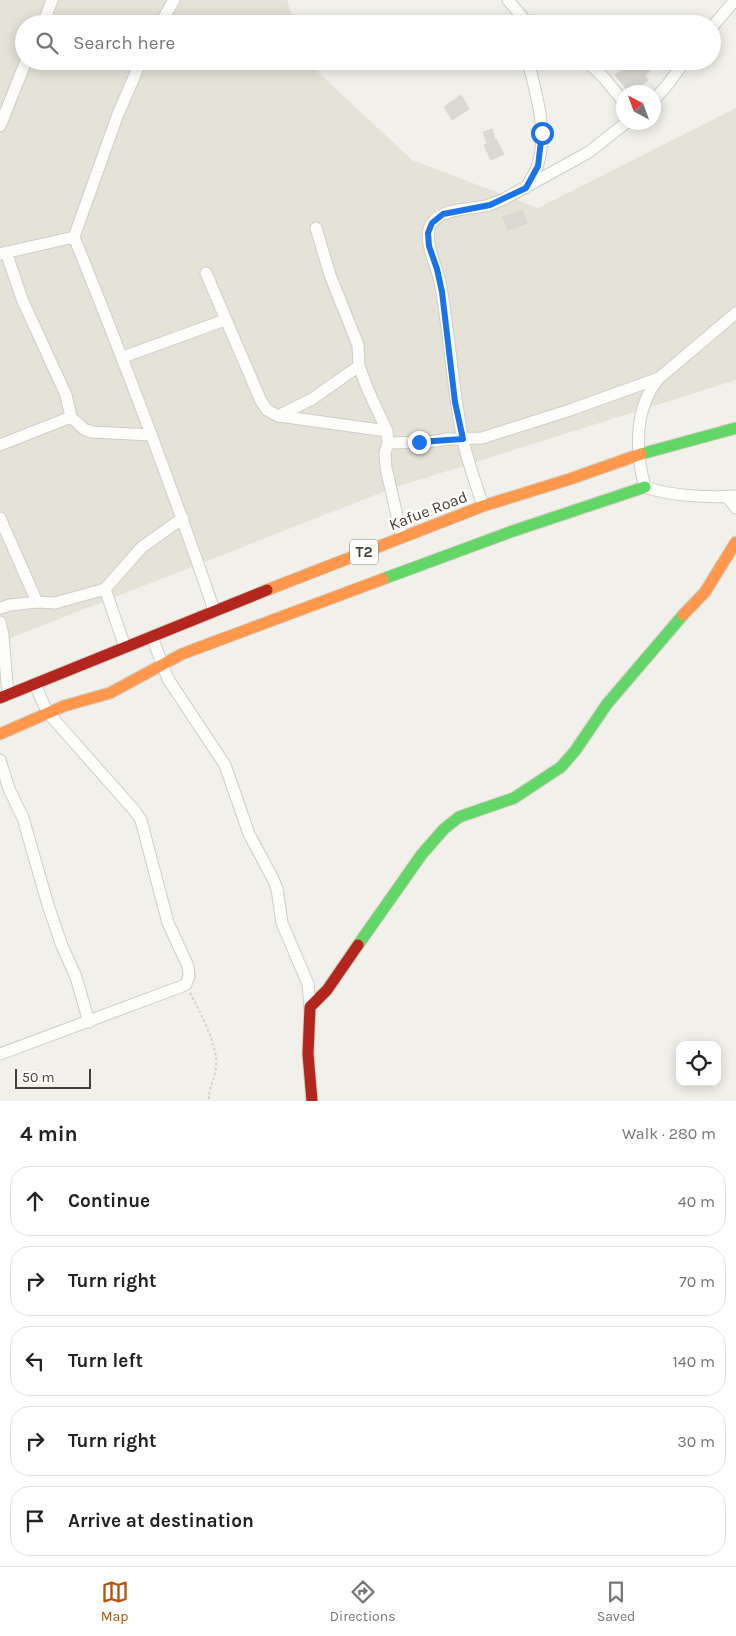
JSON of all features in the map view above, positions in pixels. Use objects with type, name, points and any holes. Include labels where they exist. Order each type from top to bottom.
[{"type":"main road","name":"Kafue Road","points":[[4,697],[125,647],[152,638],[214,610],[483,506],[639,455],[736,428]]},
{"type":"main road","points":[[0,734],[64,706],[110,693],[182,654],[513,530],[645,487]]},
{"type":"main road","points":[[312,1101],[308,1060],[310,1007],[327,990],[422,854],[444,829],[460,817],[479,808],[514,798],[561,767],[608,704],[692,604],[705,592],[736,542]]},
{"type":"street","points":[[46,15],[52,0]]},
{"type":"street","points":[[165,15],[174,0]]},
{"type":"street","points":[[508,0],[516,5]]},
{"type":"street","points":[[721,16],[735,0]]},
{"type":"street","points":[[0,126],[22,70]]},
{"type":"street","points":[[137,70],[118,114],[74,237],[123,357],[183,518],[214,610]]},
{"type":"street","points":[[526,188],[538,166],[542,133],[530,70]]},
{"type":"street","points":[[596,70],[616,92]]},
{"type":"street","points":[[661,92],[678,70]]},
{"type":"street","points":[[483,506],[471,470],[455,402],[442,292],[429,246],[428,233],[432,223],[443,214],[490,205],[526,188],[589,152],[616,130]]},
{"type":"street","points":[[316,228],[330,276],[358,345],[359,366],[387,437],[386,468],[402,537]]},
{"type":"street","points":[[74,237],[3,253],[66,395],[71,417],[84,429],[92,432],[151,435]]},
{"type":"street","points":[[206,273],[261,401],[267,410],[278,416],[387,437],[429,442],[448,439],[482,438],[548,418],[659,378]]},
{"type":"street","points":[[736,313],[659,378],[645,399],[639,427],[639,455],[645,487],[654,491],[686,495],[732,496],[736,508]]},
{"type":"street","points":[[123,357],[225,320]]},
{"type":"street","points":[[278,416],[312,398],[359,366]]},
{"type":"street","points":[[0,445],[71,417]]},
{"type":"street","points":[[0,518],[37,602]]},
{"type":"street","points":[[0,608],[37,602],[55,603],[105,589],[142,547],[183,518]]},
{"type":"street","points":[[105,589],[125,647]]},
{"type":"street","points":[[0,622],[3,635],[4,697]]},
{"type":"street","points":[[152,638],[168,679],[225,766],[250,834],[273,879],[282,923],[308,984],[310,1007]]},
{"type":"street","points":[[0,1054],[186,984],[189,976],[188,966],[168,923],[141,820],[48,713],[35,684]]},
{"type":"street","points":[[0,760],[9,789],[23,818],[48,905],[62,946],[76,977],[89,1022]]},
{"type":"path","points":[[186,984],[203,1018],[214,1048],[216,1066],[208,1091],[209,1101]]},
{"type":"shaded area","points":[[0,0],[287,0],[291,15],[15,15],[15,70],[316,70],[412,160],[538,208],[736,108],[736,380],[393,488],[0,642]]},
{"type":"building","points":[[621,70],[651,70],[645,76],[648,80],[642,85],[623,85],[615,75]]},
{"type":"building","points":[[461,95],[469,109],[452,120],[444,107]]},
{"type":"building","points":[[492,129],[495,140],[504,154],[491,160],[484,145],[487,144],[483,132]]},
{"type":"building","points":[[522,210],[527,223],[508,230],[503,217]]},
{"type":"traffic: fast","points":[[641,454],[736,428]]},
{"type":"traffic: fast","points":[[383,579],[513,531],[645,487]]},
{"type":"traffic: fast","points":[[358,945],[422,854],[444,829],[459,817],[514,798],[561,767],[575,751],[607,704],[683,615]]},
{"type":"traffic: slow","points":[[267,590],[483,506],[570,479],[641,454]]},
{"type":"traffic: slow","points":[[683,615],[705,592],[736,542]]},
{"type":"traffic: slow","points":[[0,734],[64,706],[110,693],[182,654],[383,579]]},
{"type":"traffic: jam","points":[[0,698],[267,590]]},
{"type":"traffic: jam","points":[[312,1101],[308,1054],[310,1007],[327,990],[358,945]]},
{"type":"route","points":[[419,442],[463,439],[455,402],[442,292],[429,246],[428,233],[432,223],[443,214],[490,205],[526,188],[538,166],[542,133]]}]
